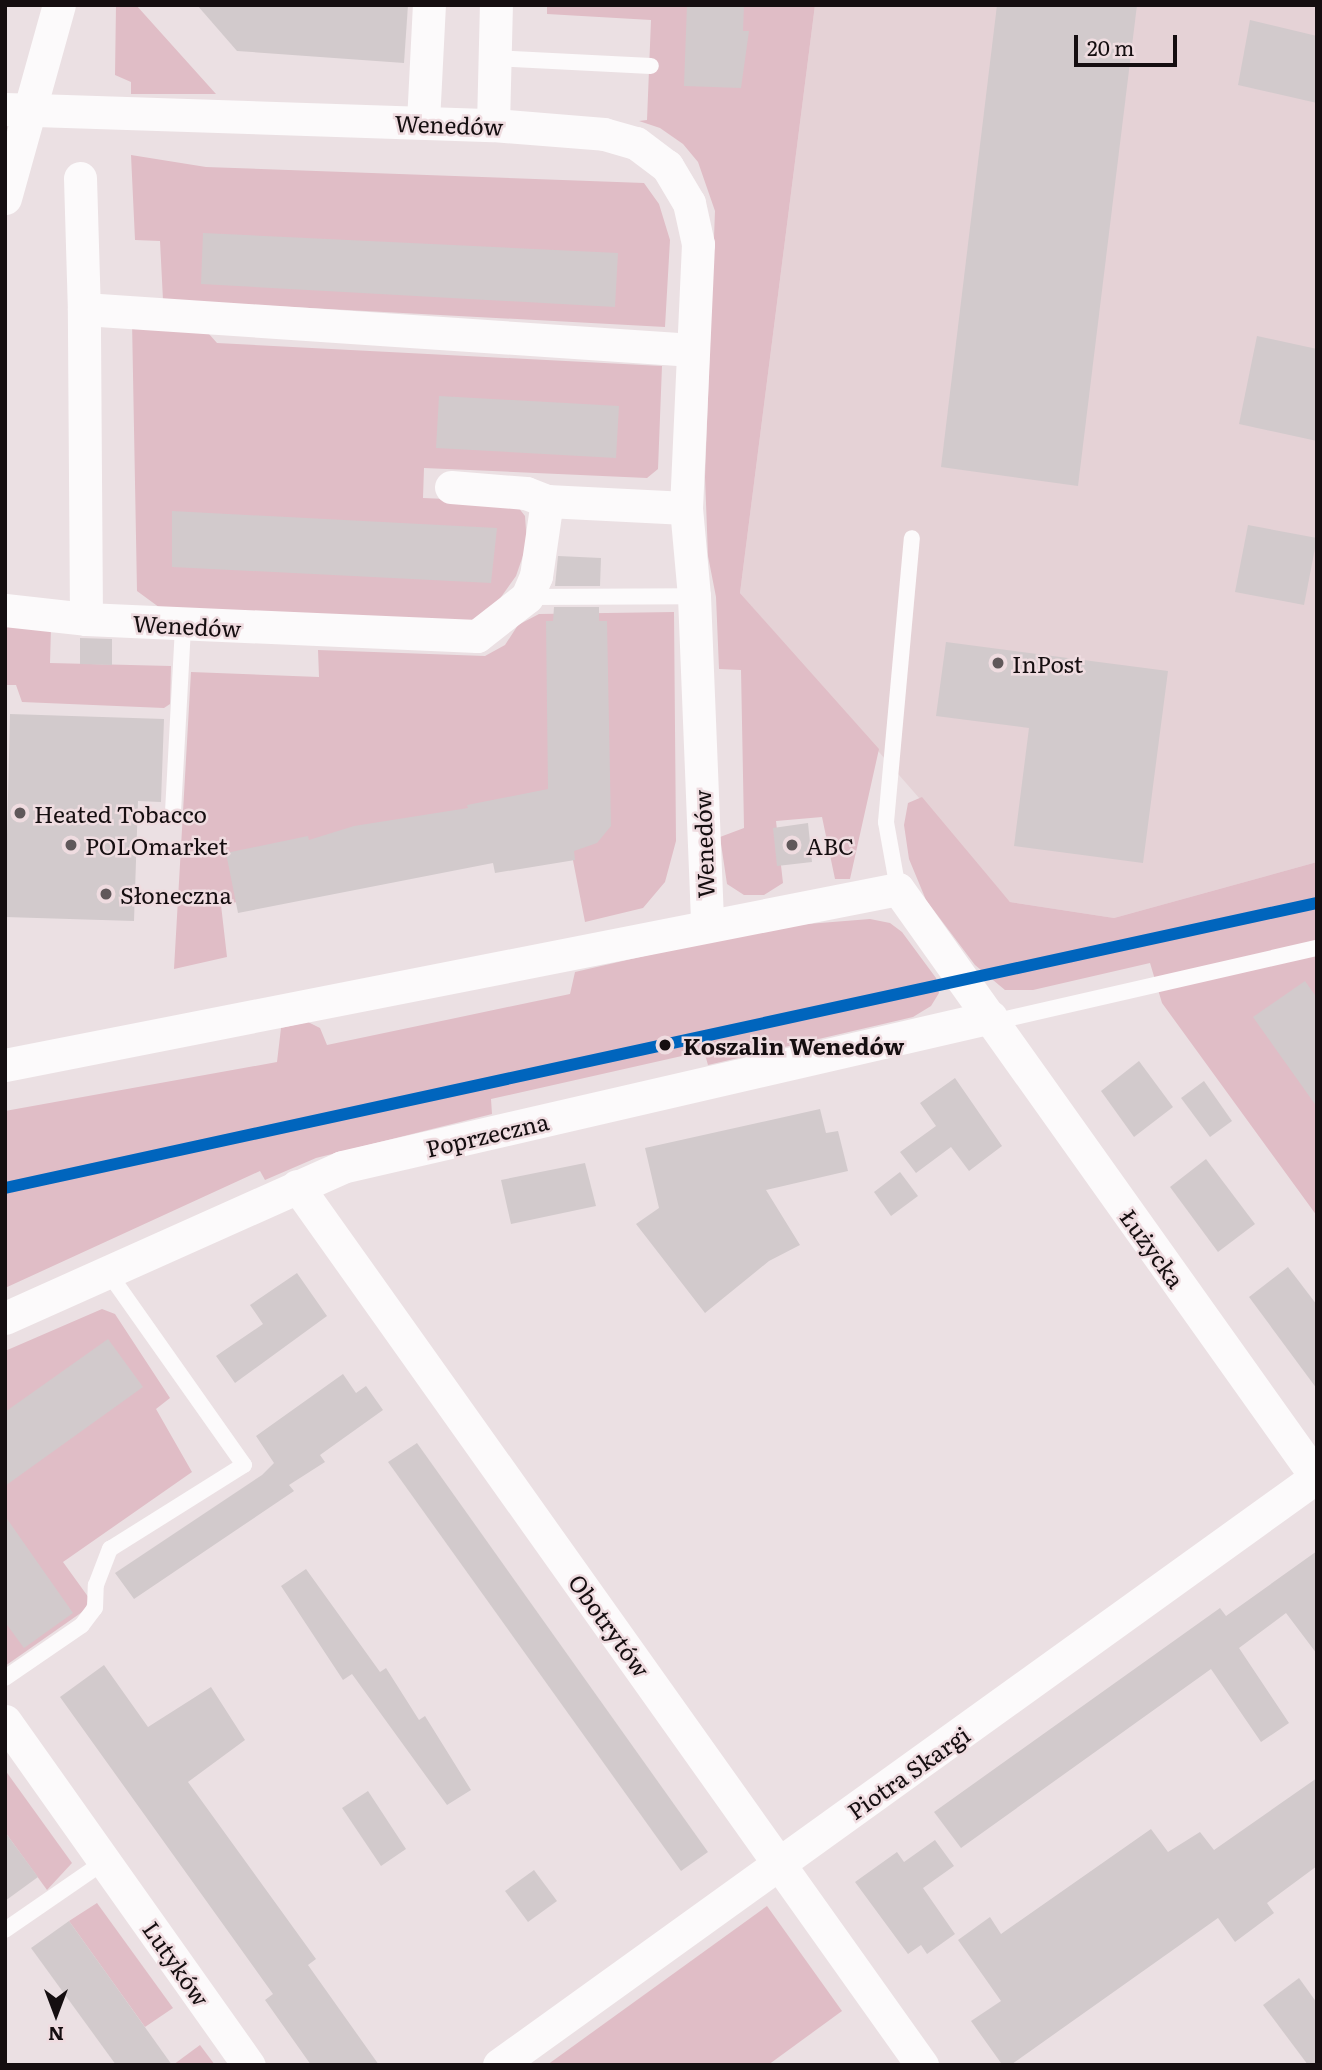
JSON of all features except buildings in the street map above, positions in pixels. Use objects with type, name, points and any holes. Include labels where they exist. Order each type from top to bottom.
[{"type":"street","points":[[5,198],[18,110],[58,5]]},
{"type":"street","points":[[423,122],[429,5]]},
{"type":"street","points":[[494,125],[496,5]]},
{"type":"street","name":"Wenedów","points":[[18,110],[423,122],[604,134],[636,143],[667,166],[689,203],[698,244],[685,508],[694,596],[707,925]]},
{"type":"street","points":[[80,178],[84,309],[86,619]]},
{"type":"street","points":[[84,309],[693,350]]},
{"type":"street","points":[[451,487],[526,493],[547,501],[685,508]]},
{"type":"street","points":[[527,597],[536,576],[547,501]]},
{"type":"street","name":"Wenedów","points":[[5,610],[183,626],[477,636],[527,597]]},
{"type":"street","points":[[5,1066],[898,889]]},
{"type":"street","name":"Łużycka","points":[[898,889],[1316,1478]]},
{"type":"street","name":"Poprzeczna","points":[[5,1318],[342,1167],[992,1020]]},
{"type":"street","name":"Obotrytów","points":[[297,1185],[922,2065]]},
{"type":"street","name":"Piotra Skargi","points":[[499,2065],[1316,1478]]},
{"type":"street","name":"Lutyków","points":[[5,1721],[249,2065]]},
{"type":"lane","points":[[495,58],[651,66]]},
{"type":"lane","points":[[898,889],[886,822],[912,538]]},
{"type":"lane","points":[[527,597],[694,596]]},
{"type":"lane","points":[[173,812],[183,626]]},
{"type":"lane","points":[[992,1020],[1317,948]]},
{"type":"lane","points":[[5,1678],[82,1625],[95,1608],[102,1564],[110,1549],[244,1465],[107,1271]]},
{"type":"lane","points":[[5,1930],[105,1861]]},
{"type":"shaded area","points":[[116,5],[136,5],[216,94],[131,94],[131,82],[115,75]]},
{"type":"shaded area","points":[[547,5],[815,5],[740,593],[879,749],[850,879],[835,879],[822,817],[776,821],[783,883],[764,895],[744,895],[727,884],[720,837],[744,828],[741,670],[719,669],[716,597],[708,556],[705,477],[715,211],[698,162],[683,144],[660,128],[639,121],[647,120],[651,20],[547,14]]},
{"type":"shaded area","points":[[815,5],[1317,5],[1317,862],[1114,918],[1010,902],[740,593]]},
{"type":"shaded area","points":[[131,155],[206,167],[644,183],[659,204],[670,240],[665,327],[163,300],[160,241],[135,240]]},
{"type":"shaded area","points":[[132,321],[201,325],[217,343],[662,366],[658,469],[647,478],[424,468],[423,498],[514,502],[525,516],[527,544],[516,576],[486,618],[459,622],[167,613],[137,591]]},
{"type":"shaded area","points":[[674,612],[676,841],[665,882],[643,908],[585,922],[569,840],[221,905],[227,957],[174,969],[191,672],[319,677],[318,650],[485,656],[505,645],[518,625],[539,614]]},
{"type":"shaded area","points":[[5,626],[51,628],[50,663],[171,666],[170,704],[164,708],[22,702],[16,685],[5,685]]},
{"type":"shaded area","points":[[922,797],[1010,902],[1114,918],[1317,862],[1317,1216],[1162,1003],[1150,963],[1033,990],[1005,990],[975,965],[926,900],[909,859],[904,825],[908,803]]},
{"type":"shaded area","points":[[870,919],[890,923],[902,932],[936,978],[939,993],[931,1006],[913,1017],[708,1065],[704,1051],[491,1099],[492,1114],[316,1158],[265,1180],[260,1171],[5,1288],[5,1111],[277,1062],[281,1028],[308,1022],[320,1028],[327,1045],[570,994],[575,972],[770,927]]},
{"type":"shaded area","points":[[102,1309],[115,1314],[170,1398],[156,1409],[192,1472],[63,1562],[89,1598],[85,1610],[5,1666],[5,1351]]},
{"type":"shaded area","points":[[5,1770],[72,1863],[47,1890],[5,1832]]},
{"type":"shaded area","points":[[97,1903],[173,2008],[145,2027],[69,1921]]},
{"type":"shaded area","points":[[767,1906],[842,2011],[768,2065],[547,2065]]},
{"type":"shaded area","points":[[200,2045],[215,2065],[173,2065],[181,2059]]},
{"type":"transit line","points":[[5,1188],[1317,903]]},
{"type":"place","name":"InPost","points":[[998,663]]},
{"type":"place","name":"Heated Tobacco","points":[[20,813]]},
{"type":"place","name":"POLOmarket","points":[[71,845]]},
{"type":"place","name":"ABC","points":[[792,845]]},
{"type":"place","name":"Słoneczna","points":[[106,894]]},
{"type":"place","name":"Koszalin Wenedów","points":[[665,1045]]}]
